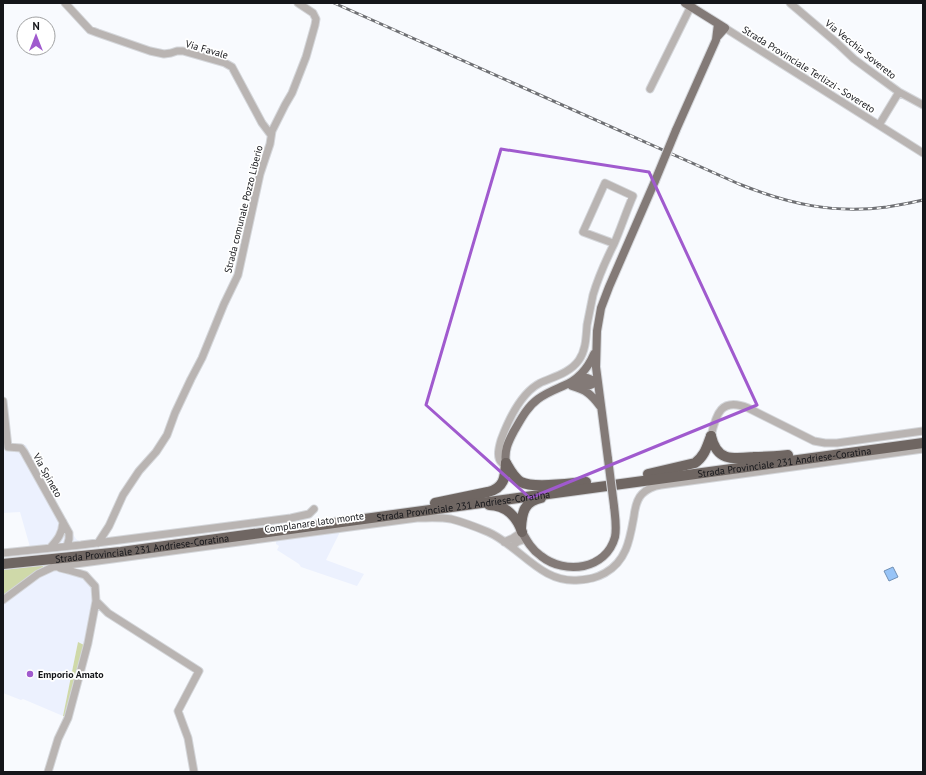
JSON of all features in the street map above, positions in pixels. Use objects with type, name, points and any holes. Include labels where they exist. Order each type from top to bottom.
[{"type":"highway","points":[[711,436],[716,450],[729,458],[796,454]]},
{"type":"highway","points":[[648,474],[689,465],[698,461],[704,455],[711,436]]},
{"type":"highway","name":"Strada Provinciale 231 Andriese-Coratina","points":[[596,484],[648,474],[923,437]]},
{"type":"highway","name":"Strada Provinciale 231 Andriese-Coratina","points":[[3,565],[128,551],[596,484],[923,443]]},
{"type":"highway","points":[[506,463],[515,477],[521,482],[529,485],[596,484]]},
{"type":"highway","points":[[425,508],[494,490],[504,479],[506,474],[506,463]]},
{"type":"highway","points":[[523,533],[521,519],[523,512],[532,501],[596,484]]},
{"type":"highway","points":[[425,508],[495,505],[510,512],[523,533]]},
{"type":"highway","name":"Strada Provinciale 231 Andriese-Coratina","points":[[3,558],[120,546],[425,508]]},
{"type":"main road","name":"Strada Provinciale Terlizzi - Sovereto","points":[[690,4],[722,26]]},
{"type":"main road","points":[[523,533],[531,546],[545,560],[554,564],[573,567],[582,567],[599,560],[609,549],[615,536],[616,528],[614,506],[597,382],[597,331],[601,308],[676,130],[722,26]]},
{"type":"main road","points":[[573,383],[587,367],[596,350]]},
{"type":"main road","points":[[506,463],[505,453],[507,446],[526,412],[533,403],[554,389],[563,386],[573,383],[590,385],[597,382]]},
{"type":"main road","points":[[573,383],[594,398],[600,408]]},
{"type":"street","name":"Via Favale","points":[[65,3],[90,30],[150,51],[164,54],[183,51],[225,63],[232,67],[262,123],[271,135]]},
{"type":"street","name":"Strada comunale Pozzo Liberio","points":[[98,543],[109,526],[123,495],[139,471],[156,452],[167,435],[175,413],[202,358],[224,304],[238,275],[260,174],[270,144],[272,131],[284,105],[292,93],[306,57],[315,25],[316,19],[313,13],[298,3]]},
{"type":"street","name":"Via Vecchia Sovereto","points":[[790,3],[854,59],[899,92],[923,106]]},
{"type":"street","points":[[650,89],[690,4]]},
{"type":"street","name":"Strada Provinciale Terlizzi - Sovereto","points":[[722,26],[923,152]]},
{"type":"street","points":[[879,125],[899,92]]},
{"type":"street","points":[[506,463],[499,461],[498,457],[500,446],[510,421],[522,399],[538,384],[566,372],[574,366],[580,360],[583,353],[593,295],[632,196],[605,183],[583,232],[610,242]]},
{"type":"street","name":"Via Spineto","points":[[3,401],[8,447],[21,448],[63,522],[65,532]]},
{"type":"street","points":[[711,436],[720,410],[724,407],[733,405],[748,408],[814,441],[825,443],[837,443],[923,431]]},
{"type":"street","name":"Complanare lato monte","points":[[3,600],[38,574],[54,567],[417,518],[450,519],[466,523],[489,532],[512,547],[546,574],[560,579],[575,581],[593,579],[607,572],[619,562],[628,546],[636,506],[641,494],[650,487],[661,484],[923,450]]},
{"type":"street","points":[[3,553],[98,543],[304,516],[310,514],[314,509]]},
{"type":"street","points":[[109,526],[112,541]]},
{"type":"street","points":[[65,532],[81,545]]},
{"type":"street","points":[[65,532],[69,539],[66,546]]},
{"type":"street","points":[[50,548],[65,532]]},
{"type":"street","points":[[512,547],[523,533]]},
{"type":"street","points":[[504,542],[523,533]]},
{"type":"street","points":[[48,772],[58,739],[68,718],[88,643],[96,601],[95,586],[84,575],[54,567]]},
{"type":"street","points":[[96,601],[108,613],[199,671],[178,711],[188,738],[194,772]]},
{"type":"highlighted area","points":[[501,149],[649,172],[757,405],[530,498],[426,405]]},
{"type":"shaded area","points":[[8,433],[10,444],[26,445],[50,495],[76,539],[81,543],[30,547],[20,512],[3,513],[3,435]]},
{"type":"shaded area","points":[[340,532],[326,560],[364,574],[357,586],[301,567],[299,564],[277,550],[279,546],[276,544],[277,540]]},
{"type":"shaded area","points":[[56,569],[84,577],[93,587],[94,597],[84,645],[78,643],[63,716],[23,699],[21,700],[3,693],[3,603],[43,574]]},
{"type":"green space","points":[[45,565],[32,575],[3,596],[3,570]]},
{"type":"green space","points":[[78,642],[84,645],[67,717],[63,716]]},
{"type":"water","points":[[893,567],[898,577],[889,581],[884,571]]},
{"type":"railway","points":[[334,3],[739,184],[758,191],[812,206],[848,209],[887,207],[923,200]]},
{"type":"place","name":"Emporio Amato","points":[[30,674]]}]
